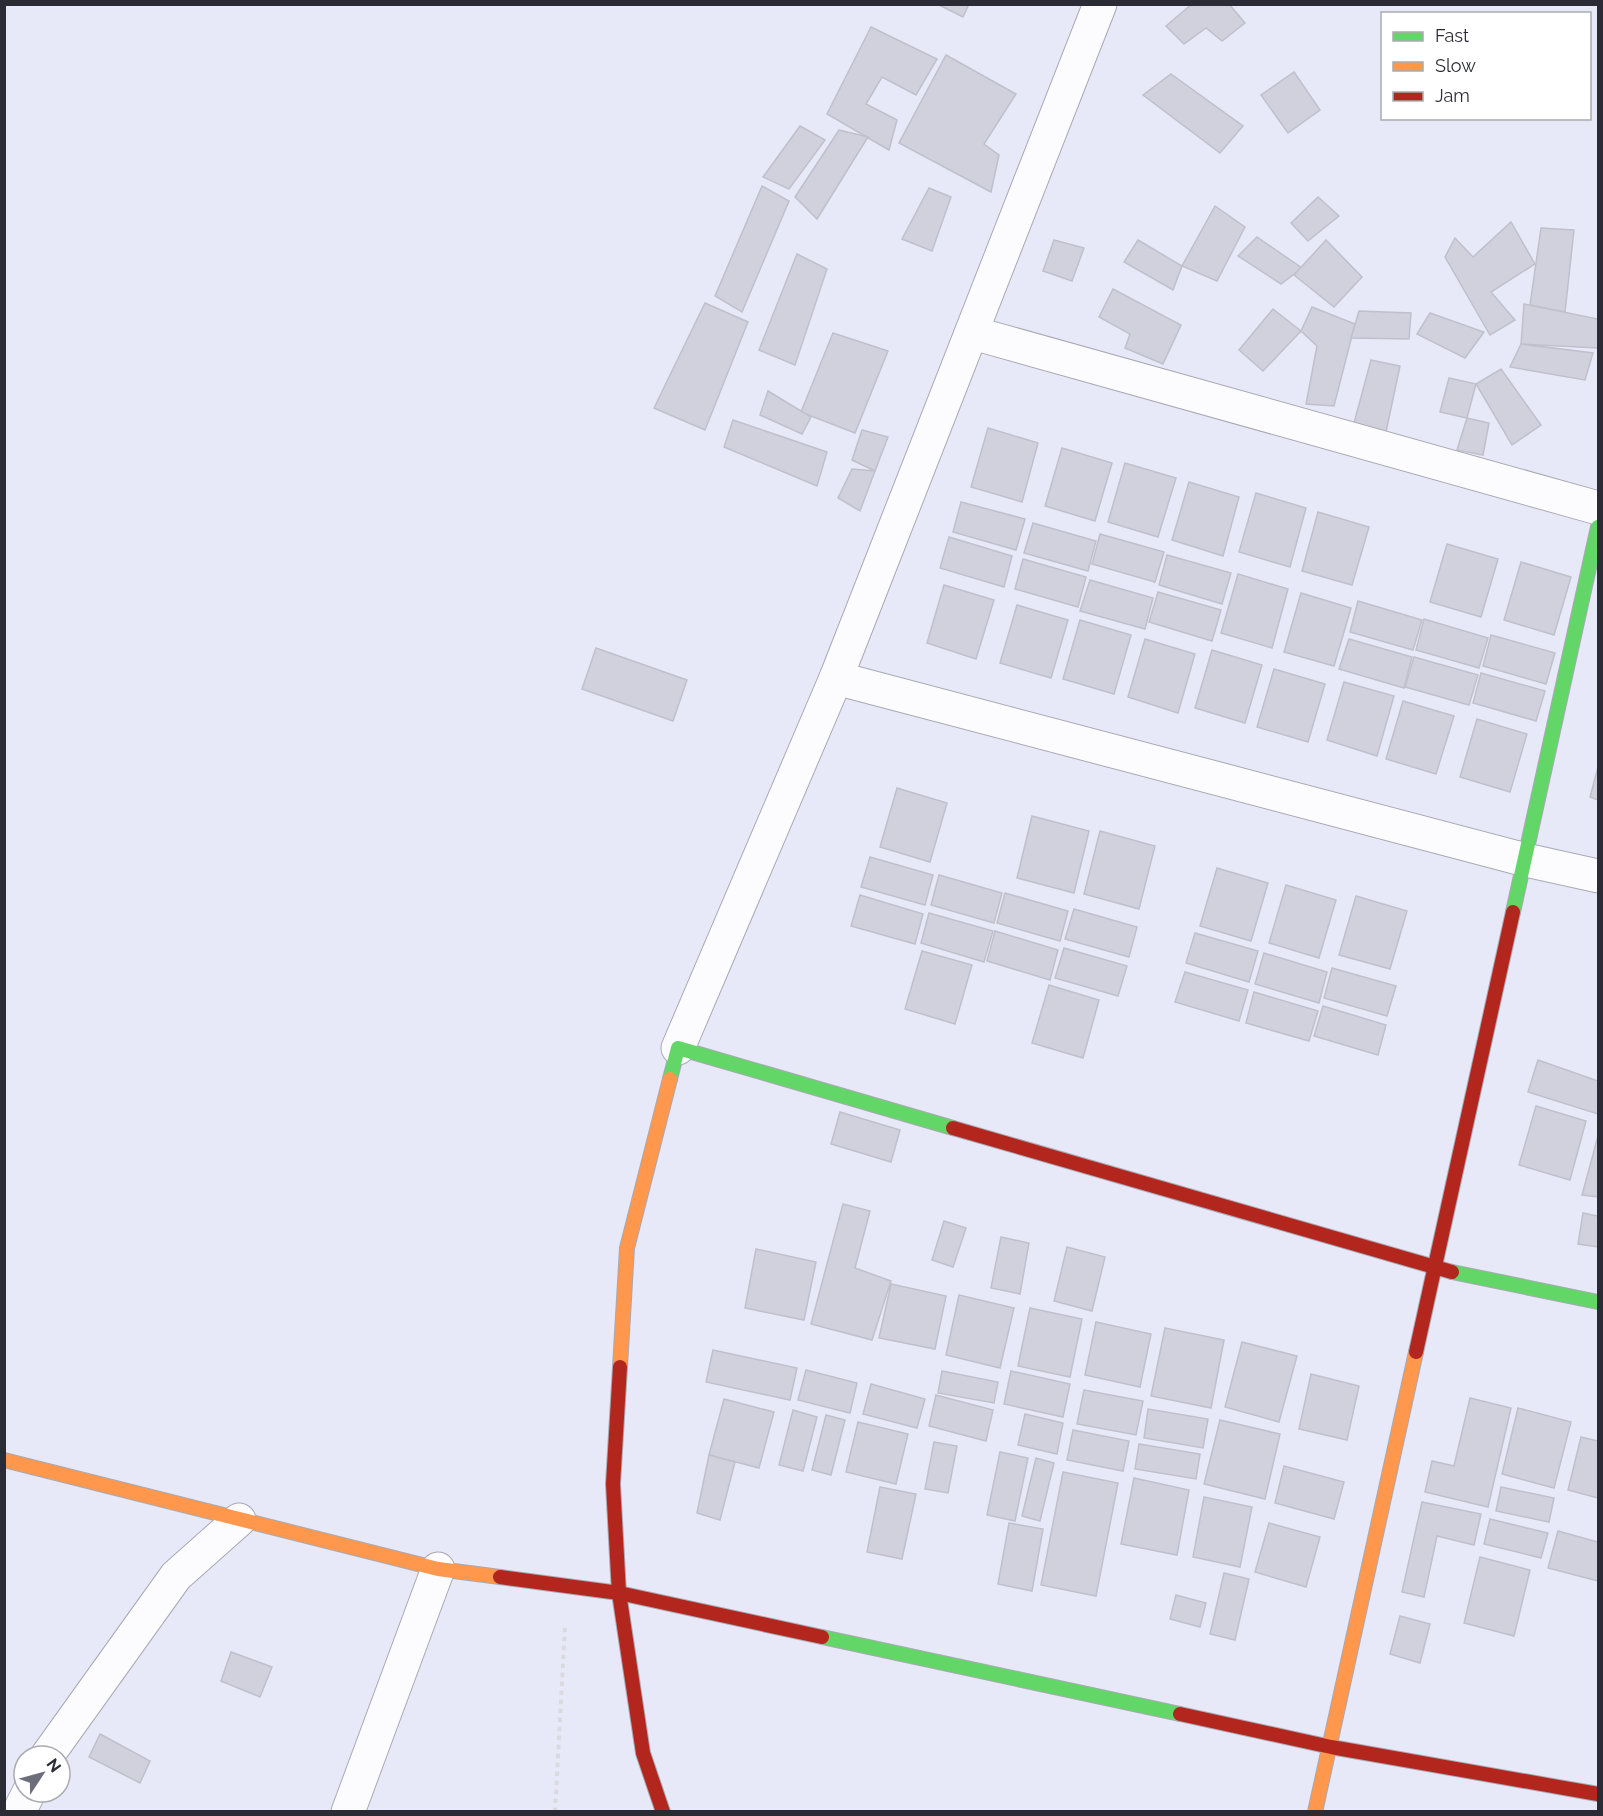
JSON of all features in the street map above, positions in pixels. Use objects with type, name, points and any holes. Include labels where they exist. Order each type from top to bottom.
[{"type":"street","points":[[663,1812],[643,1753],[619,1593],[614,1484],[627,1248],[678,1048],[836,678],[1100,4]]},
{"type":"street","points":[[973,333],[1599,508]]},
{"type":"street","points":[[1315,1812],[1599,527]]},
{"type":"street","points":[[836,678],[1526,860],[1599,876]]},
{"type":"street","points":[[678,1048],[1434,1268],[1599,1302]]},
{"type":"street","points":[[4,1460],[438,1569],[567,1588],[619,1593],[1331,1747],[1599,1794]]},
{"type":"street","points":[[56,1744],[176,1576],[239,1520]]},
{"type":"street","points":[[348,1812],[438,1569]]},
{"type":"path","points":[[555,1812],[567,1588]]},
{"type":"building","points":[[937,4],[969,4],[963,17]]},
{"type":"building","points":[[1192,4],[1229,4],[1245,23],[1222,41],[1206,28],[1184,44],[1166,26]]},
{"type":"building","points":[[871,27],[937,59],[916,95],[882,77],[866,104],[897,120],[889,150],[827,114]]},
{"type":"building","points":[[946,55],[1016,94],[984,144],[999,155],[991,192],[899,143]]},
{"type":"building","points":[[1294,72],[1320,110],[1288,133],[1261,95]]},
{"type":"building","points":[[1171,74],[1243,126],[1220,153],[1143,95]]},
{"type":"building","points":[[800,126],[825,140],[789,189],[763,177]]},
{"type":"building","points":[[839,130],[868,137],[817,219],[795,197]]},
{"type":"building","points":[[762,186],[789,201],[742,312],[715,296]]},
{"type":"building","points":[[929,188],[951,197],[932,251],[902,239]]},
{"type":"building","points":[[1318,197],[1339,216],[1308,241],[1291,223]]},
{"type":"building","points":[[1215,206],[1245,227],[1217,281],[1182,266]]},
{"type":"building","points":[[1511,222],[1535,264],[1491,292],[1515,320],[1490,335],[1445,257],[1455,238],[1473,257]]},
{"type":"building","points":[[1541,228],[1574,230],[1565,312],[1530,305]]},
{"type":"building","points":[[1257,237],[1302,268],[1281,284],[1238,256]]},
{"type":"building","points":[[1054,240],[1084,248],[1072,281],[1043,271]]},
{"type":"building","points":[[1138,240],[1182,266],[1173,290],[1124,262]]},
{"type":"building","points":[[1326,240],[1362,277],[1334,307],[1294,275]]},
{"type":"building","points":[[797,254],[827,269],[795,365],[759,350]]},
{"type":"building","points":[[1113,289],[1181,325],[1163,364],[1125,348],[1130,334],[1099,317]]},
{"type":"building","points":[[705,303],[748,322],[705,430],[654,408]]},
{"type":"building","points":[[1524,304],[1598,319],[1598,348],[1521,344]]},
{"type":"building","points":[[1312,307],[1355,324],[1334,406],[1306,404],[1317,346],[1301,331]]},
{"type":"building","points":[[1273,309],[1301,331],[1263,371],[1239,350]]},
{"type":"building","points":[[1359,311],[1411,313],[1409,339],[1351,338]]},
{"type":"building","points":[[1430,313],[1484,332],[1465,358],[1417,334]]},
{"type":"building","points":[[833,333],[888,351],[855,433],[801,412]]},
{"type":"building","points":[[1521,344],[1593,353],[1585,380],[1510,367]]},
{"type":"building","points":[[1371,360],[1400,366],[1386,432],[1354,423]]},
{"type":"building","points":[[1501,369],[1541,425],[1512,445],[1476,384]]},
{"type":"building","points":[[1449,378],[1476,384],[1467,418],[1440,412]]},
{"type":"building","points":[[768,391],[811,417],[802,434],[760,415]]},
{"type":"building","points":[[1467,418],[1489,423],[1483,455],[1457,450]]},
{"type":"building","points":[[733,420],[827,452],[817,486],[724,447]]},
{"type":"building","points":[[988,428],[1038,443],[1022,502],[971,487]]},
{"type":"building","points":[[862,430],[888,437],[875,471],[852,460]]},
{"type":"building","points":[[1062,448],[1112,463],[1095,521],[1045,506]]},
{"type":"building","points":[[1125,463],[1176,478],[1158,537],[1108,522]]},
{"type":"building","points":[[852,469],[875,471],[860,511],[838,498]]},
{"type":"building","points":[[1189,482],[1239,497],[1223,556],[1172,540]]},
{"type":"building","points":[[1256,493],[1306,508],[1290,567],[1239,552]]},
{"type":"building","points":[[961,502],[1025,519],[1016,550],[953,532]]},
{"type":"building","points":[[1318,512],[1369,527],[1352,585],[1302,571]]},
{"type":"building","points":[[1033,523],[1096,541],[1088,571],[1024,553]]},
{"type":"building","points":[[1100,534],[1164,552],[1155,582],[1092,564]]},
{"type":"building","points":[[949,537],[1012,556],[1004,587],[940,568]]},
{"type":"building","points":[[1447,544],[1498,559],[1481,617],[1430,602]]},
{"type":"building","points":[[1167,555],[1231,573],[1222,604],[1159,585]]},
{"type":"building","points":[[1023,559],[1086,577],[1078,607],[1015,589]]},
{"type":"building","points":[[1521,562],[1571,577],[1554,635],[1504,620]]},
{"type":"building","points":[[1238,574],[1288,589],[1272,648],[1221,633]]},
{"type":"building","points":[[1090,580],[1153,598],[1145,629],[1080,611]]},
{"type":"building","points":[[944,585],[994,600],[976,659],[927,643]]},
{"type":"building","points":[[1158,592],[1221,610],[1212,641],[1149,622]]},
{"type":"building","points":[[1301,593],[1351,608],[1334,666],[1284,652]]},
{"type":"building","points":[[1358,601],[1422,620],[1413,650],[1350,632]]},
{"type":"building","points":[[1017,605],[1068,620],[1051,678],[1000,663]]},
{"type":"building","points":[[1424,619],[1488,638],[1479,668],[1416,650]]},
{"type":"building","points":[[1080,620],[1131,635],[1114,694],[1063,679]]},
{"type":"building","points":[[1491,635],[1555,653],[1546,684],[1483,666]]},
{"type":"building","points":[[1145,639],[1195,654],[1178,713],[1128,697]]},
{"type":"building","points":[[1349,639],[1412,657],[1404,688],[1339,669]]},
{"type":"building","points":[[596,648],[687,680],[673,721],[582,689]]},
{"type":"building","points":[[1212,650],[1262,665],[1245,723],[1195,708]]},
{"type":"building","points":[[1414,657],[1478,675],[1469,705],[1405,687]]},
{"type":"building","points":[[1274,669],[1325,684],[1308,742],[1257,727]]},
{"type":"building","points":[[1481,673],[1545,691],[1536,721],[1473,703]]},
{"type":"building","points":[[1344,682],[1394,696],[1377,756],[1327,740]]},
{"type":"building","points":[[1403,701],[1454,716],[1436,774],[1386,759]]},
{"type":"building","points":[[1477,719],[1527,734],[1510,792],[1460,777]]},
{"type":"building","points":[[1598,767],[1598,800],[1590,797]]},
{"type":"building","points":[[897,788],[947,803],[930,862],[880,847]]},
{"type":"building","points":[[1032,816],[1089,831],[1074,893],[1017,878]]},
{"type":"building","points":[[1100,831],[1155,846],[1139,909],[1084,894]]},
{"type":"building","points":[[870,857],[933,875],[925,905],[861,887]]},
{"type":"building","points":[[1217,868],[1268,883],[1251,941],[1200,926]]},
{"type":"building","points":[[939,875],[1002,893],[994,923],[931,905]]},
{"type":"building","points":[[1286,885],[1336,900],[1319,958],[1269,943]]},
{"type":"building","points":[[1005,893],[1068,911],[1060,941],[997,923]]},
{"type":"building","points":[[860,895],[923,914],[915,944],[851,926]]},
{"type":"building","points":[[1356,896],[1407,911],[1390,969],[1339,955]]},
{"type":"building","points":[[1074,909],[1137,927],[1129,957],[1065,939]]},
{"type":"building","points":[[929,913],[993,931],[984,962],[921,943]]},
{"type":"building","points":[[995,931],[1058,950],[1050,980],[987,961]]},
{"type":"building","points":[[1195,933],[1258,951],[1249,982],[1186,963]]},
{"type":"building","points":[[1064,948],[1127,966],[1118,996],[1055,978]]},
{"type":"building","points":[[922,951],[972,965],[955,1024],[905,1009]]},
{"type":"building","points":[[1264,953],[1327,972],[1319,1003],[1255,984]]},
{"type":"building","points":[[1332,968],[1396,986],[1387,1016],[1324,998]]},
{"type":"building","points":[[1185,972],[1248,990],[1239,1021],[1175,1002]]},
{"type":"building","points":[[1049,985],[1099,1000],[1083,1058],[1032,1043]]},
{"type":"building","points":[[1254,992],[1318,1011],[1309,1041],[1246,1023]]},
{"type":"building","points":[[1323,1006],[1386,1025],[1378,1055],[1314,1036]]},
{"type":"building","points":[[1538,1060],[1598,1081],[1598,1114],[1528,1092]]},
{"type":"building","points":[[1536,1106],[1586,1121],[1570,1180],[1519,1165]]},
{"type":"building","points":[[840,1112],[900,1130],[891,1162],[831,1144]]},
{"type":"building","points":[[1598,1136],[1598,1197],[1582,1195]]},
{"type":"building","points":[[843,1204],[870,1211],[855,1268],[891,1281],[872,1340],[811,1324]]},
{"type":"building","points":[[1583,1213],[1598,1216],[1598,1247],[1578,1244]]},
{"type":"building","points":[[944,1221],[966,1228],[953,1267],[932,1260]]},
{"type":"building","points":[[1001,1237],[1029,1243],[1020,1294],[991,1288]]},
{"type":"building","points":[[1067,1247],[1105,1257],[1092,1311],[1054,1301]]},
{"type":"building","points":[[756,1249],[816,1262],[804,1320],[745,1308]]},
{"type":"building","points":[[891,1284],[946,1296],[935,1349],[879,1338]]},
{"type":"building","points":[[959,1295],[1014,1308],[1000,1368],[946,1355]]},
{"type":"building","points":[[1030,1308],[1082,1319],[1070,1377],[1018,1366]]},
{"type":"building","points":[[1096,1322],[1151,1334],[1140,1387],[1085,1375]]},
{"type":"building","points":[[1165,1328],[1224,1340],[1211,1408],[1151,1396]]},
{"type":"building","points":[[1242,1342],[1297,1356],[1279,1422],[1225,1407]]},
{"type":"building","points":[[713,1350],[797,1368],[790,1400],[706,1382]]},
{"type":"building","points":[[806,1370],[857,1383],[850,1413],[798,1400]]},
{"type":"building","points":[[942,1371],[998,1382],[994,1403],[938,1393]]},
{"type":"building","points":[[1011,1371],[1070,1384],[1063,1417],[1004,1404]]},
{"type":"building","points":[[1311,1374],[1359,1386],[1347,1440],[1299,1429]]},
{"type":"building","points":[[871,1384],[925,1399],[917,1428],[863,1414]]},
{"type":"building","points":[[1084,1390],[1143,1401],[1136,1435],[1077,1424]]},
{"type":"building","points":[[936,1395],[993,1410],[986,1441],[929,1426]]},
{"type":"building","points":[[1470,1398],[1511,1408],[1488,1507],[1425,1492],[1432,1461],[1454,1466]]},
{"type":"building","points":[[724,1399],[774,1412],[759,1468],[709,1455]]},
{"type":"building","points":[[1518,1408],[1571,1422],[1554,1488],[1502,1474]]},
{"type":"building","points":[[1148,1409],[1208,1419],[1203,1448],[1144,1438]]},
{"type":"building","points":[[793,1410],[817,1417],[803,1471],[779,1465]]},
{"type":"building","points":[[1025,1414],[1063,1423],[1057,1454],[1018,1445]]},
{"type":"building","points":[[826,1415],[845,1420],[831,1475],[812,1470]]},
{"type":"building","points":[[1220,1420],[1280,1434],[1265,1499],[1204,1484]]},
{"type":"building","points":[[858,1422],[908,1434],[896,1484],[846,1472]]},
{"type":"building","points":[[1073,1430],[1129,1441],[1123,1471],[1067,1460]]},
{"type":"building","points":[[1581,1437],[1598,1441],[1598,1498],[1568,1490]]},
{"type":"building","points":[[934,1442],[957,1446],[948,1493],[925,1489]]},
{"type":"building","points":[[1139,1444],[1200,1454],[1196,1479],[1135,1469]]},
{"type":"building","points":[[1000,1452],[1028,1458],[1015,1521],[987,1515]]},
{"type":"building","points":[[709,1455],[735,1462],[720,1520],[697,1513]]},
{"type":"building","points":[[1036,1458],[1054,1463],[1040,1521],[1022,1516]]},
{"type":"building","points":[[1284,1466],[1344,1482],[1334,1519],[1275,1503]]},
{"type":"building","points":[[1063,1472],[1118,1483],[1096,1596],[1041,1585]]},
{"type":"building","points":[[1134,1478],[1189,1490],[1177,1555],[1121,1544]]},
{"type":"building","points":[[880,1487],[916,1494],[902,1559],[867,1552]]},
{"type":"building","points":[[1501,1487],[1554,1498],[1549,1522],[1496,1511]]},
{"type":"building","points":[[1204,1497],[1252,1507],[1240,1567],[1193,1557]]},
{"type":"building","points":[[1422,1502],[1481,1514],[1474,1545],[1437,1536],[1424,1597],[1402,1592]]},
{"type":"building","points":[[1490,1519],[1548,1533],[1541,1558],[1484,1544]]},
{"type":"building","points":[[1009,1523],[1043,1529],[1032,1591],[998,1584]]},
{"type":"building","points":[[1269,1523],[1320,1537],[1306,1587],[1255,1572]]},
{"type":"building","points":[[1558,1531],[1598,1542],[1598,1581],[1548,1568]]},
{"type":"building","points":[[1480,1557],[1530,1570],[1514,1636],[1464,1623]]},
{"type":"building","points":[[1224,1573],[1249,1579],[1235,1640],[1210,1634]]},
{"type":"building","points":[[1176,1595],[1206,1603],[1200,1627],[1170,1619]]},
{"type":"building","points":[[1400,1616],[1430,1624],[1420,1663],[1390,1654]]},
{"type":"building","points":[[231,1652],[272,1667],[260,1697],[221,1681]]},
{"type":"building","points":[[100,1734],[150,1761],[140,1783],[89,1757]]},
{"type":"traffic: fast","points":[[1513,912],[1598,527]]},
{"type":"traffic: fast","points":[[670,1079],[678,1048],[953,1128]]},
{"type":"traffic: fast","points":[[1452,1272],[1598,1302]]},
{"type":"traffic: fast","points":[[822,1637],[1180,1714]]},
{"type":"traffic: slow","points":[[620,1367],[627,1248],[670,1079]]},
{"type":"traffic: slow","points":[[1315,1812],[1416,1352]]},
{"type":"traffic: slow","points":[[4,1460],[438,1569],[500,1577]]},
{"type":"traffic: jam","points":[[1416,1352],[1513,912]]},
{"type":"traffic: jam","points":[[953,1128],[1452,1272]]},
{"type":"traffic: jam","points":[[620,1367],[613,1484],[619,1593],[643,1753],[663,1812]]},
{"type":"traffic: jam","points":[[500,1577],[619,1593],[822,1637]]},
{"type":"traffic: jam","points":[[1180,1714],[1331,1747],[1598,1794]]}]
